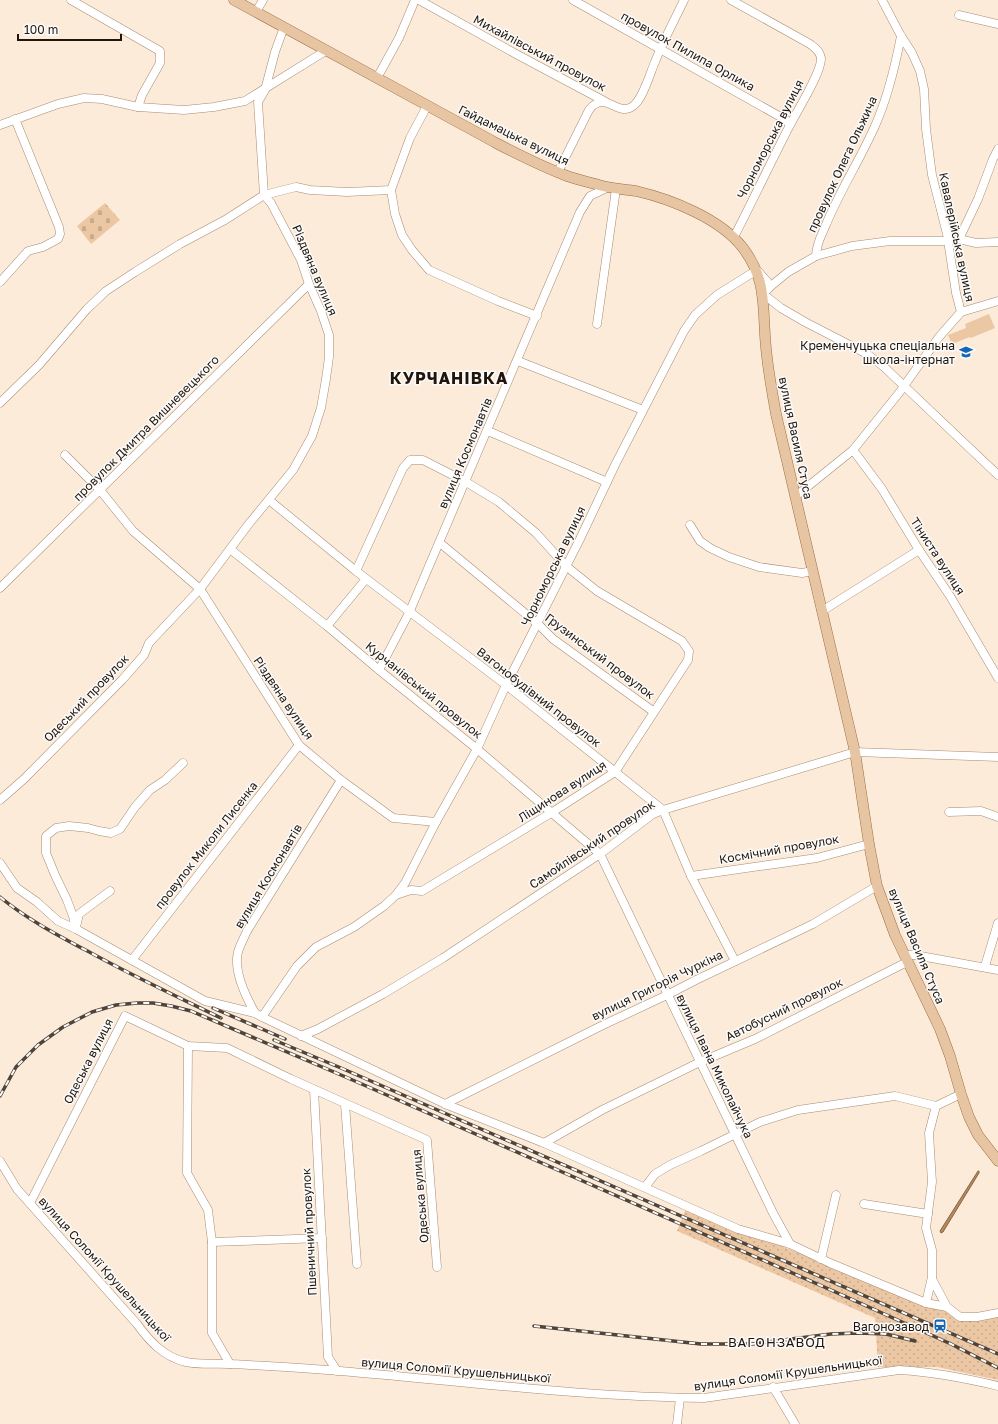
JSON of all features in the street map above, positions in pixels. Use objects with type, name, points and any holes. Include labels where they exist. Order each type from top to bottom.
[{"type":"main road","name":"Гайдамацька вулиця","points":[[234,0],[516,153],[558,172],[612,188],[633,191],[671,201],[712,222],[734,237],[749,256],[757,270]]},
{"type":"main road","name":"вулиця Василя Стуса","points":[[757,270],[763,294],[766,346],[770,379],[812,571],[855,752],[869,844],[878,886],[886,913],[942,1036],[956,1075],[960,1094],[969,1117],[978,1136],[998,1161]]},
{"type":"street","points":[[71,0],[160,51],[160,63],[142,95],[138,107]]},
{"type":"street","points":[[256,12],[263,0]]},
{"type":"street","points":[[377,78],[399,38],[415,0]]},
{"type":"street","name":"Михайлівський провулок","points":[[418,0],[608,103]]},
{"type":"street","name":"провулок Пилипа Орлика","points":[[573,0],[786,120],[790,125]]},
{"type":"street","points":[[558,172],[589,110],[593,105],[597,103],[608,103],[626,109],[633,107],[640,98],[684,0]]},
{"type":"street","name":"Чорноморська вулиця","points":[[731,0],[810,44],[818,51],[821,58],[820,67],[734,237]]},
{"type":"street","name":"Кавалерійська вулиця","points":[[796,496],[853,450],[905,385],[939,337],[960,312],[949,256],[948,241],[932,175],[926,129],[924,89],[920,71],[912,53],[882,0]]},
{"type":"street","points":[[959,15],[998,24]]},
{"type":"street","points":[[264,195],[258,102],[264,90],[284,28]]},
{"type":"street","name":"провулок Олега Ольжича","points":[[816,256],[816,248],[829,217],[875,127],[887,97],[901,36]]},
{"type":"street","points":[[0,125],[58,104],[84,98],[102,99],[138,107],[184,110],[214,107],[245,101],[327,50]]},
{"type":"street","points":[[427,106],[410,138],[391,190],[395,214],[402,235],[412,250],[429,270],[498,301],[537,316]]},
{"type":"street","points":[[0,282],[28,251],[51,244],[60,234],[59,226],[15,119]]},
{"type":"street","points":[[960,239],[998,149]]},
{"type":"street","points":[[0,403],[39,365],[87,309],[106,291],[180,244],[225,220],[264,195],[296,187],[310,190],[346,192],[391,190]]},
{"type":"street","points":[[597,324],[612,188]]},
{"type":"street","name":"вулиця Космонавтів","points":[[378,670],[410,613],[580,212],[590,196],[612,188]]},
{"type":"street","name":"Різдвяна вулиця","points":[[200,589],[230,549],[294,470],[312,436],[321,408],[329,357],[329,335],[301,260],[271,203],[264,195]]},
{"type":"street","points":[[998,242],[976,243],[960,239],[948,241],[890,242],[852,246],[816,256],[788,272],[763,294],[781,308],[799,319],[867,354],[884,366],[998,475]]},
{"type":"street","name":"Чорноморська вулиця","points":[[396,895],[405,883],[476,749],[506,685],[538,624],[607,482],[684,331],[695,315],[717,295],[757,270]]},
{"type":"street","name":"Гайдамацька вулиця","points":[[757,270],[771,286]]},
{"type":"street","name":"провулок Дмитра Вишневецького","points":[[0,588],[309,284]]},
{"type":"street","points":[[960,312],[998,301]]},
{"type":"street","points":[[518,361],[643,410]]},
{"type":"street","points":[[488,431],[607,482]]},
{"type":"street","name":"Тіниста вулиця","points":[[853,450],[882,489],[919,550],[950,596],[998,678]]},
{"type":"street","name":"Різдвяна вулиця","points":[[65,455],[100,490],[133,531],[200,589],[299,745],[341,780],[393,818],[436,822]]},
{"type":"street","name":"Ліщинова вулиця","points":[[259,1015],[306,957],[324,942],[344,933],[370,916],[396,895],[411,890],[422,891],[551,813],[615,772],[688,660],[689,652],[682,641],[597,591],[566,566],[536,533],[499,502],[466,482],[423,460],[410,460],[403,468],[356,571]]},
{"type":"street","name":"Вагонобудівний провулок","points":[[269,500],[366,579],[506,685],[663,810],[691,876],[735,961]]},
{"type":"street","points":[[690,524],[700,541],[710,548],[729,557],[759,567],[802,573],[812,571]]},
{"type":"street","name":"Грузинський провулок","points":[[440,543],[538,624],[553,639],[654,712]]},
{"type":"street","name":"Курчанівський провулок","points":[[230,549],[327,626],[600,854]]},
{"type":"street","points":[[822,611],[919,550]]},
{"type":"street","points":[[327,626],[366,579]]},
{"type":"street","name":"Одеський провулок","points":[[0,800],[24,779],[122,680],[144,655],[149,642],[200,589]]},
{"type":"street","name":"провулок Миколи Лисенка","points":[[132,960],[299,745]]},
{"type":"street","name":"Самойлівський провулок","points":[[301,1036],[318,1029],[383,994],[443,958],[600,854],[653,814],[855,752],[998,757]]},
{"type":"street","points":[[76,929],[71,911],[46,853],[46,836],[56,828],[69,826],[111,833],[120,829],[135,807],[150,790],[165,780],[183,763]]},
{"type":"street","name":"вулиця Космонавтів","points":[[259,1015],[248,1000],[242,987],[238,972],[238,954],[247,931],[341,780]]},
{"type":"street","points":[[950,812],[981,811],[998,817]]},
{"type":"street","name":"Космічний провулок","points":[[691,876],[817,858],[869,844]]},
{"type":"street","name":"вулиця Івана Миколайчука","points":[[600,854],[773,1213],[790,1244]]},
{"type":"street","points":[[0,863],[17,888],[37,902],[58,921],[76,929],[206,1002],[259,1015],[445,1104],[544,1143],[738,1229],[790,1244],[926,1303],[947,1307]]},
{"type":"street","name":"вулиця Григорія Чуркіна","points":[[445,1104],[601,1026],[813,924],[878,886]]},
{"type":"street","points":[[76,929],[79,914],[110,891]]},
{"type":"street","points":[[985,966],[998,923]]},
{"type":"street","points":[[906,958],[915,954],[985,966],[998,970]]},
{"type":"street","name":"Автобусний провулок","points":[[544,1143],[602,1110],[700,1062],[755,1039],[906,958]]},
{"type":"street","name":"Одеська вулиця","points":[[30,1203],[124,1016],[188,1046],[227,1048],[314,1090],[427,1140],[438,1268]]},
{"type":"street","points":[[188,1046],[187,1173],[208,1210],[212,1242],[212,1333],[230,1364]]},
{"type":"street","name":"Пшеничний провулок","points":[[314,1090],[328,1356],[337,1371]]},
{"type":"street","points":[[645,1187],[655,1174],[670,1165],[760,1122],[798,1110],[895,1096],[936,1106],[960,1094]]},
{"type":"street","points":[[345,1104],[357,1264]]},
{"type":"street","points":[[926,1303],[932,1279],[932,1250],[926,1228],[932,1182],[929,1133],[936,1106]]},
{"type":"street","name":"вулиця Соломії Крушельницької","points":[[0,1161],[17,1189],[137,1324],[148,1340],[162,1352],[175,1359],[187,1362],[337,1371],[541,1390],[680,1398],[704,1398],[899,1370],[969,1379],[998,1386]]},
{"type":"street","points":[[822,1259],[836,1195]]},
{"type":"street","points":[[864,1204],[928,1214]]},
{"type":"street","points":[[212,1242],[322,1238]]},
{"type":"street","points":[[932,1279],[947,1307],[960,1317],[977,1317],[998,1313]]},
{"type":"street","points":[[773,1387],[795,1424]]},
{"type":"street","points":[[677,1424],[680,1398]]},
{"type":"green space","points":[[105,203],[120,220],[91,244],[77,226]]},
{"type":"green space","points":[[989,314],[995,328],[952,344],[948,335],[966,328],[965,324]]},
{"type":"green space","points":[[686,1208],[939,1309],[947,1310],[960,1320],[998,1316],[998,1380],[937,1367],[878,1367],[875,1318],[677,1231]]},
{"type":"shaded area","points":[[978,1171],[979,1173],[941,1233],[940,1231]]},
{"type":"railway","points":[[0,897],[45,928],[141,979],[221,1018]]},
{"type":"railway","points":[[0,1096],[16,1067],[38,1045],[63,1027],[92,1012],[116,1005],[137,1003],[153,1003],[191,1011],[348,1078],[822,1286],[951,1344],[998,1368]]},
{"type":"railway","points":[[213,1008],[285,1039]]},
{"type":"railway","points":[[274,1040],[998,1354]]},
{"type":"railway","points":[[534,1326],[701,1344],[752,1344],[831,1334],[858,1333],[886,1334],[915,1341]]},
{"type":"place","name":"Кременчуцька спеціальна школа-інтернат","points":[[966,352]]},
{"type":"place","name":"Вагонозавод","points":[[940,1326]]},
{"type":"district","name":"КУРЧАНІВКА","points":[[449,378]]},
{"type":"district","name":"ВАГОНЗАВОД","points":[[777,1342]]}]
